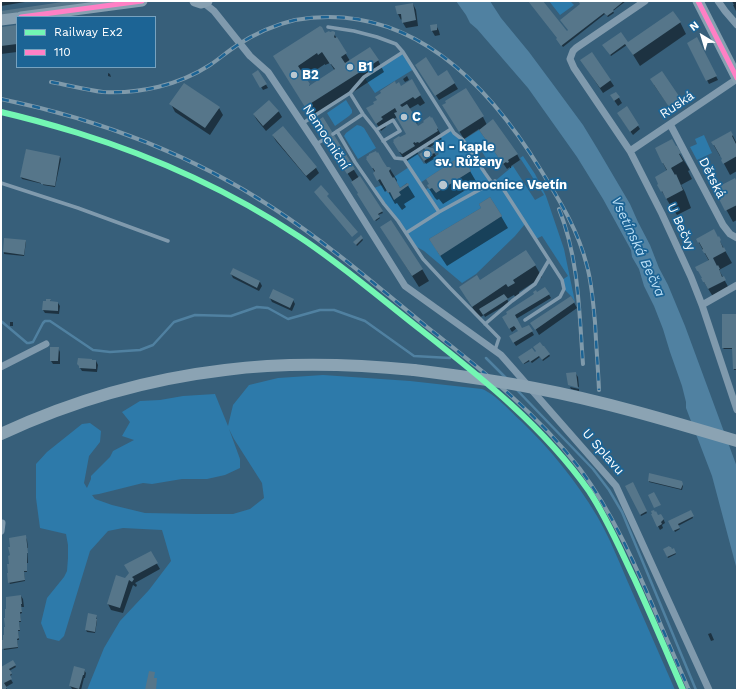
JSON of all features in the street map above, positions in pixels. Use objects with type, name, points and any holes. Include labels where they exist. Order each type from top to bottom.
[{"type":"main road","points":[[1,434],[62,409],[128,388],[189,375],[226,370],[264,366],[322,365],[414,370],[464,376],[536,388],[630,410],[737,441]]},
{"type":"street","points":[[29,16],[142,1]]},
{"type":"street","name":"Nemocniční","points":[[205,1],[250,56],[268,72],[303,123],[405,286]]},
{"type":"street","name":"U Bečvy","points":[[645,1],[573,51],[570,59],[574,68],[630,151],[662,214],[702,305],[737,410]]},
{"type":"street","points":[[698,1],[737,78]]},
{"type":"street","points":[[718,1],[737,26]]},
{"type":"street","points":[[1,20],[16,18]]},
{"type":"street","name":"Ruská","points":[[630,151],[737,78]]},
{"type":"street","name":"Dětská","points":[[670,124],[723,225],[730,234],[737,238]]},
{"type":"street","points":[[702,305],[737,285]]},
{"type":"street","name":"U Splavu","points":[[405,286],[501,355],[616,486],[709,690]]},
{"type":"street","points":[[1,367],[46,344]]},
{"type":"street","points":[[1,531],[2,523]]},
{"type":"lane","points":[[328,27],[354,31],[378,37],[396,44],[403,52],[451,129],[463,140],[492,183]]},
{"type":"lane","points":[[303,123],[350,93],[364,77],[403,52]]},
{"type":"lane","points":[[350,93],[363,114],[395,158],[404,159],[451,129]]},
{"type":"lane","points":[[363,114],[335,133],[384,204],[398,221],[423,259],[499,338],[494,351]]},
{"type":"lane","points":[[376,130],[393,120],[400,131],[383,141]]},
{"type":"lane","points":[[316,144],[324,139]]},
{"type":"lane","points":[[404,159],[439,212]]},
{"type":"lane","points":[[406,233],[439,212],[495,181],[500,184],[562,280],[564,288],[560,297],[525,320]]},
{"type":"lane","points":[[1,183],[78,208],[168,241]]},
{"type":"lane","points":[[484,324],[535,284],[549,260]]},
{"type":"shaded area","points":[[549,1],[570,1],[574,5],[560,15]]},
{"type":"shaded area","points":[[403,52],[414,69],[375,93],[364,77]]},
{"type":"shaded area","points":[[346,100],[352,110],[352,113],[335,126],[327,113]]},
{"type":"shaded area","points":[[357,125],[364,128],[376,148],[358,159],[344,136]]},
{"type":"shaded area","points":[[451,129],[463,140],[479,130],[501,161],[492,168],[476,142],[468,147],[492,183],[513,166],[535,200],[544,195],[520,158],[523,156],[535,174],[546,196],[564,249],[575,302],[564,289],[562,280],[568,276],[542,236],[536,239],[525,224],[515,236],[476,274],[462,283],[424,251],[417,247],[374,188],[382,185],[388,193],[390,192],[394,199],[400,195],[399,192],[409,185],[407,183],[400,188],[394,177],[409,167],[404,159],[416,152],[424,164],[439,154],[431,142]],"holes":[[[461,156],[471,171],[436,193],[432,188],[425,190],[420,183]],[[490,197],[502,216],[440,255],[429,239],[481,208],[479,204]]]},
{"type":"shaded area","points":[[704,135],[712,153],[697,160],[690,147],[697,144],[695,139]]},
{"type":"shaded area","points":[[323,375],[410,381],[482,389],[487,391],[508,408],[553,455],[572,478],[597,516],[615,551],[675,690],[87,690],[104,648],[120,621],[149,590],[171,561],[162,530],[123,528],[108,531],[90,551],[64,636],[59,641],[47,638],[41,623],[47,598],[67,571],[68,545],[66,534],[40,528],[36,498],[36,464],[47,452],[82,424],[90,423],[101,431],[100,442],[89,456],[84,483],[87,488],[91,476],[110,457],[113,451],[134,440],[122,436],[130,422],[122,412],[140,401],[215,394],[228,426],[233,405],[249,385],[278,378]],"holes":[[[229,429],[262,483],[264,498],[250,509],[233,514],[145,513],[112,505],[95,499],[92,495],[143,483],[152,484],[182,479],[207,479],[225,475],[240,468],[240,459]]]},
{"type":"water","name":"Vsetínská Bečva","points":[[456,1],[490,1],[501,18],[529,52],[583,125],[630,204],[650,245],[685,326],[737,467],[737,570],[712,476],[686,408],[682,386],[663,329],[644,286],[639,269],[632,257],[631,250],[603,199],[577,157],[528,88],[477,29],[470,23]]},
{"type":"building","points":[[69,1],[105,1],[1,17],[1,11]]},
{"type":"building","points":[[528,1],[543,1],[567,31],[568,30],[560,20],[580,4],[578,1],[624,1],[607,16],[604,13],[561,46],[556,39],[557,38]]},
{"type":"building","points":[[413,3],[416,20],[402,23],[401,14],[397,14],[395,6]]},
{"type":"building","points":[[673,11],[681,22],[633,55],[625,44],[610,55],[602,45],[621,32],[628,42]]},
{"type":"building","points":[[437,24],[437,30],[431,31],[430,25]]},
{"type":"building","points":[[16,25],[16,44],[1,46],[1,27]]},
{"type":"building","points":[[320,26],[325,33],[329,31],[335,32],[334,37],[337,37],[347,53],[341,57],[345,63],[370,47],[379,60],[305,107],[273,56]],"holes":[[[322,52],[335,69],[309,86],[310,84],[298,66],[317,53],[318,55]]]},
{"type":"building","points":[[697,37],[717,76],[706,81],[687,43]]},
{"type":"building","points":[[592,52],[611,80],[600,88],[580,60]]},
{"type":"building","points":[[426,57],[438,76],[447,70],[455,83],[435,96],[415,65]]},
{"type":"building","points":[[258,70],[267,84],[260,88],[252,74]]},
{"type":"building","points":[[662,71],[681,99],[669,107],[650,79]]},
{"type":"building","name":"C","points":[[412,79],[421,95],[415,99],[413,97],[400,105],[402,107],[407,104],[414,115],[412,116],[418,126],[430,116],[431,118],[432,117],[438,131],[419,143],[413,143],[415,146],[402,154],[393,142],[393,140],[399,136],[400,137],[406,134],[394,113],[397,112],[395,108],[381,117],[383,119],[376,124],[366,108],[374,104],[373,102],[377,100],[375,97],[381,93],[380,91],[395,81],[396,84],[399,82],[401,86]]},
{"type":"building","points":[[184,83],[220,107],[205,128],[169,104]]},
{"type":"building","points":[[466,88],[484,116],[459,132],[442,105],[446,103],[445,101]]},
{"type":"building","points":[[616,92],[620,97],[614,101],[610,95]]},
{"type":"building","points":[[269,100],[279,111],[263,126],[253,114]]},
{"type":"building","points":[[627,106],[639,125],[630,132],[617,113]]},
{"type":"building","points":[[323,117],[355,169],[347,174],[338,160],[342,157],[338,153],[335,155],[314,123]]},
{"type":"building","points":[[493,119],[518,154],[508,160],[509,162],[507,163],[506,162],[503,164],[479,130]]},
{"type":"building","points":[[283,126],[317,167],[306,176],[272,135]]},
{"type":"building","points":[[731,131],[737,146],[737,156],[723,164],[722,159],[711,142]]},
{"type":"building","points":[[672,139],[681,153],[679,154],[683,161],[671,168],[675,175],[676,174],[683,190],[666,199],[657,185],[658,184],[655,177],[667,170],[655,148]]},
{"type":"building","name":"N - kaple sv. Růženy","points":[[427,146],[433,148],[435,153],[424,161],[419,154],[425,151],[424,148]]},
{"type":"building","points":[[26,149],[60,156],[55,186],[41,184],[20,177]]},
{"type":"building","points":[[376,151],[387,167],[391,168],[389,171],[400,188],[408,183],[409,185],[399,192],[401,195],[394,200],[380,179],[377,181],[373,173],[375,171],[366,159],[369,154]]},
{"type":"building","points":[[461,156],[471,171],[436,193],[432,188],[429,189],[427,185],[429,184],[426,179]]},
{"type":"building","points":[[360,176],[383,211],[378,214],[380,217],[374,221],[351,182]]},
{"type":"building","points":[[735,178],[737,182],[737,205],[725,211],[714,189]]},
{"type":"building","points":[[321,185],[329,194],[327,196],[358,232],[352,237],[314,192]]},
{"type":"building","points":[[490,197],[502,216],[440,256],[429,239],[481,208],[479,204]]},
{"type":"building","points":[[391,220],[423,269],[412,276],[380,227]]},
{"type":"building","points":[[714,229],[726,251],[713,258],[720,269],[722,277],[724,276],[726,280],[708,289],[695,267],[709,260],[696,239]]},
{"type":"building","points":[[361,235],[363,238],[356,245],[353,242]]},
{"type":"building","points":[[4,238],[26,240],[24,255],[3,252]]},
{"type":"building","points":[[526,250],[536,265],[513,280],[515,283],[508,287],[506,284],[472,307],[459,287],[477,275],[480,280]]},
{"type":"building","points":[[233,268],[260,281],[257,288],[230,274]]},
{"type":"building","points":[[545,287],[550,294],[515,315],[522,328],[529,325],[533,331],[513,343],[509,336],[518,331],[514,326],[509,329],[502,317],[507,314],[506,312],[534,294],[533,292],[536,290],[537,292]]},
{"type":"building","points":[[273,289],[294,299],[290,308],[269,298]]},
{"type":"building","points":[[504,294],[508,299],[483,315],[479,309]]},
{"type":"building","points":[[571,296],[575,302],[535,330],[530,323]]},
{"type":"building","points":[[46,299],[51,299],[50,301],[58,302],[58,311],[42,310],[43,301],[46,301]]},
{"type":"building","points":[[722,314],[737,314],[737,369],[733,369],[732,348],[722,348]]},
{"type":"building","points":[[540,342],[550,354],[542,360],[539,356],[530,362],[529,360],[523,364],[518,357],[532,348],[535,352],[536,351],[533,347]]},
{"type":"building","points":[[50,347],[59,347],[58,361],[50,361]]},
{"type":"building","points":[[78,358],[96,360],[96,369],[79,368],[77,364]]},
{"type":"building","points":[[576,372],[578,388],[568,385],[566,373]]},
{"type":"building","points":[[649,473],[682,481],[683,484],[681,489],[648,481]]},
{"type":"building","points":[[633,482],[647,511],[640,515],[625,486]]},
{"type":"building","points":[[654,492],[661,505],[654,508],[648,495]]},
{"type":"building","points":[[654,510],[658,515],[661,514],[664,519],[661,522],[662,524],[657,527],[651,514],[651,511]]},
{"type":"building","points":[[691,510],[694,516],[678,524],[680,528],[673,531],[668,521]]},
{"type":"building","points":[[26,535],[28,553],[27,571],[24,571],[25,580],[8,583],[7,564],[9,564],[8,556],[10,555],[8,547],[10,547],[9,538]]},
{"type":"building","points":[[669,546],[672,549],[674,548],[676,553],[667,557],[663,549]]},
{"type":"building","points":[[151,551],[158,563],[132,577],[134,579],[132,582],[129,580],[120,608],[107,604],[116,575],[125,578],[129,573],[124,565]]},
{"type":"building","points":[[21,595],[22,612],[20,612],[21,621],[19,621],[20,630],[18,630],[18,647],[2,649],[1,644],[5,627],[4,618],[6,597]]},
{"type":"building","points":[[88,613],[97,615],[95,632],[85,630]]},
{"type":"building","points":[[13,660],[16,665],[9,669],[12,673],[10,675],[12,679],[4,683],[7,688],[6,690],[1,690],[1,667]]},
{"type":"building","points":[[74,666],[85,669],[79,689],[69,686]]},
{"type":"building","points":[[149,671],[155,672],[154,678],[157,678],[156,690],[145,690]]},
{"type":"waterway","points":[[1,321],[27,343],[33,342],[45,321],[50,321],[93,350],[110,352],[140,350],[153,345],[174,322],[195,315],[231,316],[257,307],[268,308],[288,319],[320,310],[334,310],[365,321],[414,356],[450,358]]},
{"type":"waterway","points":[[486,358],[506,378]]},
{"type":"waterway","points":[[516,389],[593,469],[609,490],[622,512],[696,690]]},
{"type":"railway","points":[[51,82],[103,92],[145,90],[159,87],[198,72],[236,46],[257,34],[279,24],[295,20],[336,17],[374,23],[409,36],[441,55],[470,80],[497,108],[521,139],[562,206],[579,240],[590,280],[595,322],[599,390]]},
{"type":"railway","points":[[1,99],[37,107],[108,128],[176,155],[242,189],[293,221],[332,250],[508,393],[546,429],[592,485],[630,556],[689,690]]},
{"type":"railway","points":[[559,209],[571,247],[577,285],[583,364]]},
{"type":"rail line","name":"Ex2","points":[[1,112],[107,142],[164,164],[246,204],[298,236],[330,258],[489,385],[511,404],[552,446],[589,491],[602,512],[647,606],[683,690]]},
{"type":"transit line","name":"110","points":[[29,16],[142,1]]},
{"type":"transit line","name":"110","points":[[698,1],[737,78]]},
{"type":"place","name":"B1","points":[[350,67]]},
{"type":"place","name":"B2","points":[[294,75]]},
{"type":"place","name":"C","points":[[404,117]]},
{"type":"place","name":"N - kaple sv. Růženy","points":[[427,154]]},
{"type":"place","name":"Nemocnice Vsetín","points":[[443,185]]}]
